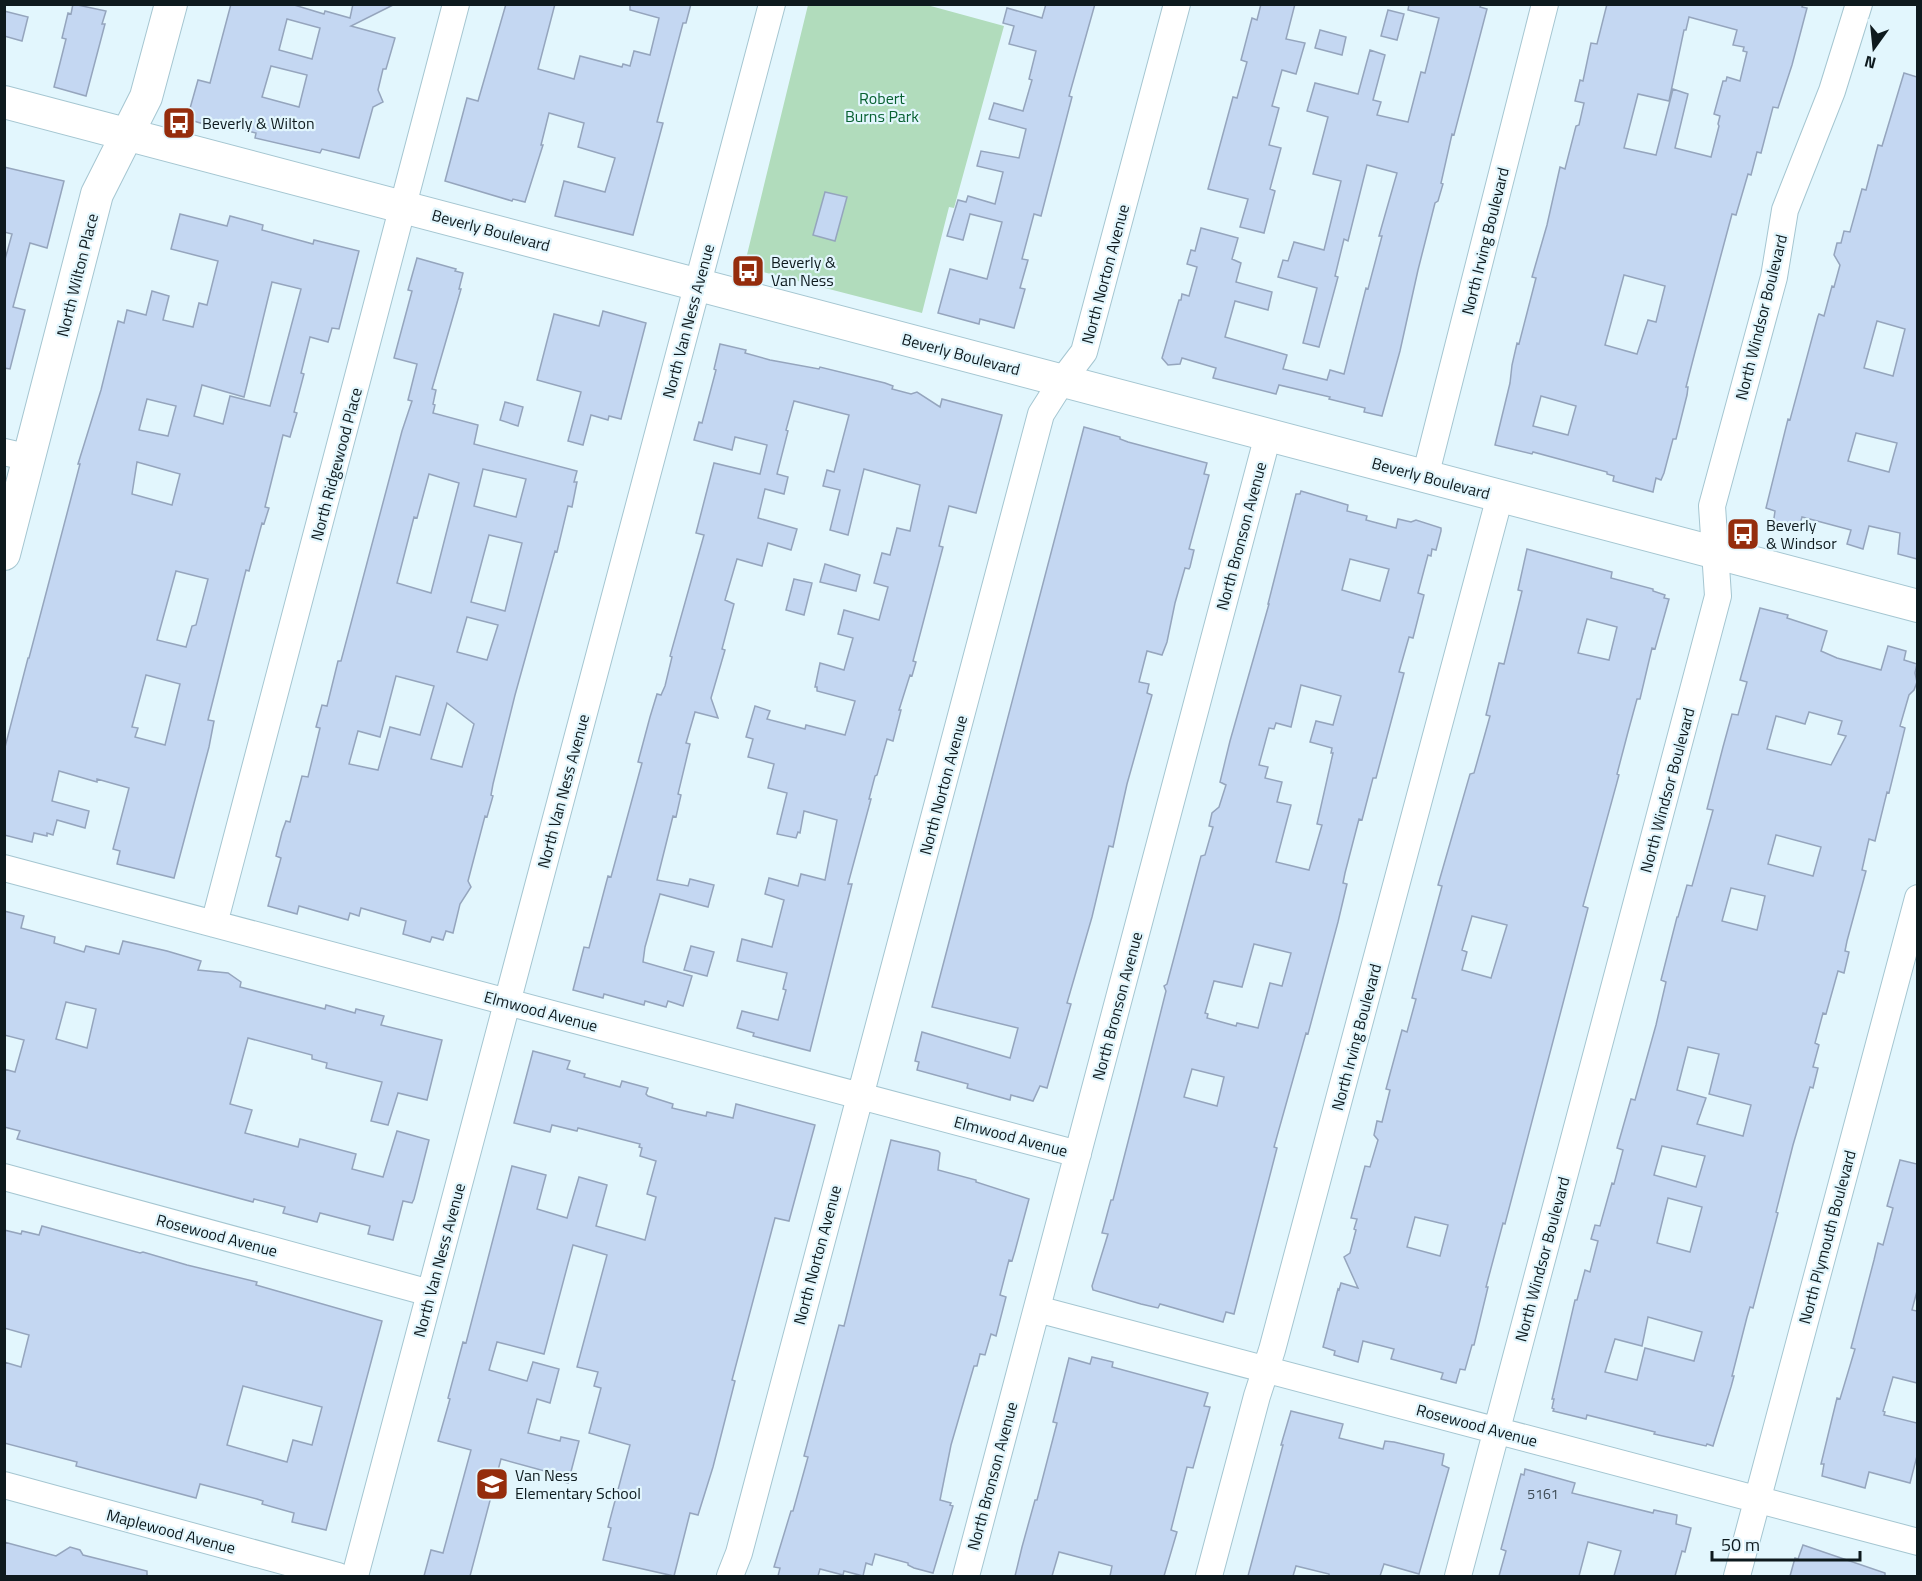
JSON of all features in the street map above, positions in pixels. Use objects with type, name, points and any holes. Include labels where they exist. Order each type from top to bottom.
[{"type":"main road","name":"North Wilton Place","points":[[4,554],[17,455],[97,194],[146,97],[171,4]]},
{"type":"main road","name":"Beverly Boulevard","points":[[4,102],[1917,606]]},
{"type":"street","name":"North Ridgewood Place","points":[[214,924],[456,4]]},
{"type":"street","name":"North Van Ness Avenue","points":[[355,1576],[771,4]]},
{"type":"street","name":"North Norton Avenue","points":[[730,1576],[739,1553],[1041,414],[1084,352],[1177,4]]},
{"type":"street","name":"North Irving Boulevard","points":[[1425,477],[1545,4]]},
{"type":"street","name":"North Windsor Boulevard","points":[[1458,1576],[1718,596],[1717,553],[1712,506],[1773,277],[1785,210],[1832,92],[1859,4]]},
{"type":"street","name":"North Bronson Avenue","points":[[966,1576],[1268,435]]},
{"type":"street","name":"North Irving Boulevard","points":[[1209,1576],[1500,496]]},
{"type":"street","name":"Elmwood Avenue","points":[[4,868],[1078,1154]]},
{"type":"street","name":"North Plymouth Boulevard","points":[[1737,1576],[1917,898]]},
{"type":"street","name":"Rosewood Avenue","points":[[4,1177],[430,1293]]},
{"type":"street","name":"Rosewood Avenue","points":[[1037,1309],[1917,1542]]},
{"type":"street","name":"Maplewood Avenue","points":[[4,1485],[338,1576]]},
{"type":"green space","name":"Robert Burns Park","points":[[808,5],[927,5],[1004,26],[954,208],[949,207],[922,313],[744,267]]},
{"type":"building","points":[[73,4],[106,11],[102,24],[105,24],[86,96],[54,87],[66,39],[62,38],[68,13],[71,14]]},
{"type":"building","points":[[231,4],[291,4],[324,14],[325,11],[350,18],[353,4],[395,4],[351,26],[395,38],[378,90],[383,102],[373,107],[359,158],[322,149],[320,153],[255,138],[256,133],[208,121],[207,125],[187,119],[198,80],[210,83]],"holes":[[[287,19],[320,28],[312,59],[279,50]],[[271,66],[307,75],[299,107],[262,97]]]},
{"type":"building","points":[[506,4],[555,4],[538,69],[574,79],[580,56],[622,67],[623,64],[630,66],[634,51],[650,55],[659,18],[630,10],[630,4],[691,4],[686,23],[683,23],[657,122],[663,123],[633,235],[555,216],[564,181],[605,192],[615,158],[578,147],[584,123],[549,113],[541,145],[543,145],[525,202],[513,199],[512,201],[445,181],[467,98],[478,101]]},
{"type":"building","points":[[1046,4],[1095,4],[1069,96],[1072,97],[1041,216],[1034,214],[1022,259],[1028,260],[1020,288],[1025,289],[1014,328],[980,319],[979,324],[938,313],[950,269],[987,279],[1002,222],[970,214],[963,240],[947,236],[958,200],[966,202],[968,196],[995,204],[1003,172],[977,166],[981,151],[1019,158],[1026,129],[989,119],[994,103],[1023,111],[1032,80],[1029,79],[1036,51],[1009,44],[1014,26],[1003,23],[1007,8],[1042,18]]},
{"type":"building","points":[[1261,4],[1295,4],[1286,39],[1305,43],[1296,74],[1282,70],[1272,106],[1279,108],[1269,145],[1281,148],[1270,189],[1275,191],[1264,233],[1240,227],[1248,199],[1208,189],[1233,97],[1237,98],[1247,62],[1241,60],[1252,18],[1257,20]]},
{"type":"building","points":[[1409,4],[1481,4],[1480,7],[1487,9],[1454,135],[1452,134],[1441,183],[1443,184],[1438,201],[1435,203],[1382,416],[1364,412],[1365,408],[1329,399],[1330,397],[1279,385],[1276,394],[1213,378],[1216,368],[1182,358],[1180,364],[1168,365],[1162,358],[1179,300],[1182,294],[1189,296],[1197,267],[1187,264],[1191,250],[1195,251],[1201,228],[1238,238],[1232,259],[1241,263],[1236,282],[1272,292],[1268,310],[1235,301],[1225,337],[1287,355],[1283,369],[1327,380],[1330,370],[1344,374],[1397,173],[1367,165],[1348,241],[1344,239],[1335,276],[1338,277],[1319,347],[1303,343],[1317,288],[1278,277],[1283,260],[1288,261],[1294,242],[1324,250],[1341,181],[1313,174],[1328,117],[1307,111],[1315,83],[1358,94],[1370,50],[1385,55],[1373,100],[1381,102],[1377,115],[1408,122],[1421,72],[1425,73],[1439,18],[1408,10]]},
{"type":"building","points":[[1607,4],[1803,4],[1802,7],[1807,8],[1778,108],[1773,107],[1761,153],[1757,152],[1751,175],[1748,174],[1736,215],[1732,214],[1686,387],[1688,387],[1687,395],[1676,439],[1673,439],[1661,480],[1656,478],[1653,492],[1613,481],[1614,476],[1607,472],[1533,452],[1532,454],[1495,445],[1517,343],[1519,344],[1536,278],[1532,277],[1560,167],[1565,169],[1576,126],[1579,125],[1584,103],[1575,101],[1580,80],[1583,81],[1591,43],[1597,44]],"holes":[[[1689,17],[1737,30],[1733,45],[1744,47],[1743,51],[1747,52],[1740,81],[1727,77],[1726,81],[1723,81],[1714,114],[1720,116],[1711,157],[1675,148],[1688,94],[1673,89],[1656,155],[1624,148],[1638,94],[1669,101],[1684,30],[1686,30]],[[1624,275],[1665,286],[1656,322],[1648,320],[1637,354],[1605,345]],[[1541,396],[1576,406],[1568,435],[1533,426]]]},
{"type":"building","points":[[1388,10],[1404,14],[1397,40],[1381,36]]},
{"type":"building","points":[[4,11],[28,17],[22,41],[4,36]]},
{"type":"building","points":[[1320,30],[1346,37],[1342,55],[1315,48]]},
{"type":"building","points":[[1904,73],[1917,77],[1917,559],[1898,554],[1900,533],[1869,526],[1863,549],[1847,544],[1851,530],[1802,517],[1798,532],[1773,525],[1775,511],[1766,508],[1788,419],[1790,420],[1818,316],[1819,314],[1824,316],[1840,265],[1834,255],[1837,243],[1841,243],[1844,231],[1850,232],[1862,189],[1866,190],[1878,145],[1882,146]],"holes":[[[1877,321],[1905,329],[1893,376],[1864,368]],[[1856,433],[1897,443],[1889,472],[1848,461]]]},
{"type":"building","points":[[4,167],[64,181],[47,248],[30,243],[13,307],[25,310],[10,369],[4,368],[4,263],[12,234],[4,232]]},
{"type":"building","points":[[825,192],[847,197],[835,241],[813,235]]},
{"type":"building","points":[[180,214],[227,226],[230,216],[263,225],[262,230],[313,244],[314,240],[359,251],[339,329],[332,328],[328,342],[310,337],[301,373],[304,374],[294,412],[297,413],[290,437],[283,435],[265,507],[269,508],[264,524],[262,523],[249,571],[246,570],[208,720],[214,721],[209,747],[174,878],[117,864],[120,851],[113,849],[129,788],[97,779],[97,782],[59,771],[52,801],[89,811],[85,828],[57,820],[53,835],[34,833],[32,842],[4,835],[4,751],[80,464],[78,464],[101,390],[118,321],[124,323],[127,310],[146,315],[152,291],[169,296],[163,320],[193,327],[199,303],[207,305],[218,261],[171,249]],"holes":[[[272,282],[301,289],[270,406],[230,396],[223,424],[194,416],[202,385],[244,397]],[[147,399],[176,406],[168,436],[139,430]],[[137,462],[180,474],[172,505],[132,494]],[[176,571],[208,579],[196,625],[192,626],[186,647],[157,640]],[[146,675],[180,684],[165,745],[135,737],[138,728],[132,727]]]},
{"type":"building","points":[[417,258],[463,273],[459,289],[461,289],[432,389],[436,390],[433,413],[478,425],[474,444],[577,471],[572,507],[568,506],[557,552],[555,551],[515,695],[493,784],[491,795],[493,796],[487,817],[485,816],[468,881],[471,887],[460,904],[453,933],[446,931],[443,940],[432,937],[430,942],[403,934],[406,921],[361,908],[359,916],[350,913],[348,920],[299,906],[297,914],[268,906],[281,858],[276,856],[282,832],[286,821],[290,822],[302,776],[308,777],[320,728],[316,727],[322,705],[327,706],[338,661],[341,661],[412,401],[408,400],[417,364],[394,358],[412,291],[408,290]],"holes":[[[483,469],[526,479],[516,517],[474,506]],[[429,474],[459,483],[431,593],[397,583],[414,517],[417,518]],[[489,535],[522,543],[505,611],[471,602]],[[467,617],[498,625],[487,660],[457,652]],[[396,676],[434,686],[420,735],[390,727],[378,770],[349,764],[358,731],[380,737]],[[447,703],[474,724],[462,767],[431,759]]]},
{"type":"building","points":[[603,311],[646,323],[621,419],[609,416],[608,420],[591,415],[583,445],[568,441],[581,392],[537,380],[554,314],[599,326]]},
{"type":"building","points":[[720,344],[746,350],[745,353],[770,360],[819,369],[820,367],[885,383],[893,386],[892,389],[911,394],[917,392],[940,407],[942,399],[1002,415],[976,513],[949,506],[939,546],[943,547],[913,661],[916,662],[899,710],[901,710],[893,741],[887,739],[875,776],[848,884],[852,884],[810,1051],[753,1036],[754,1033],[737,1028],[742,1011],[778,1020],[786,990],[783,989],[787,973],[737,961],[742,939],[772,947],[784,900],[765,894],[769,878],[798,886],[801,874],[825,880],[837,820],[804,811],[800,833],[798,832],[796,838],[777,834],[787,793],[768,788],[774,764],[748,757],[753,739],[746,737],[755,706],[770,711],[767,719],[805,729],[806,725],[845,735],[855,701],[817,691],[815,687],[820,663],[844,670],[853,638],[838,634],[844,610],[879,620],[888,587],[874,583],[882,553],[890,555],[897,528],[910,531],[920,485],[864,469],[848,535],[830,530],[840,490],[823,486],[827,470],[834,472],[849,415],[794,401],[777,474],[788,477],[784,494],[765,489],[758,518],[797,529],[791,550],[768,543],[762,566],[737,559],[725,600],[734,604],[722,649],[725,650],[711,698],[718,718],[695,712],[686,743],[690,744],[678,794],[681,795],[676,817],[673,816],[657,880],[688,886],[690,879],[714,885],[708,907],[660,894],[643,962],[692,976],[683,1006],[668,1001],[666,1007],[645,1001],[644,1005],[604,994],[603,998],[573,990],[584,947],[589,948],[608,876],[611,877],[642,763],[638,762],[650,717],[657,694],[661,695],[665,686],[672,657],[670,656],[704,535],[696,533],[714,463],[760,474],[767,445],[735,437],[732,450],[694,440],[699,422],[702,423],[716,370],[714,369]]},
{"type":"building","points":[[505,402],[523,407],[518,426],[500,420]]},
{"type":"building","points":[[1084,427],[1120,437],[1128,442],[1207,463],[1204,474],[1209,475],[1189,549],[1194,550],[1190,567],[1185,568],[1167,642],[1162,655],[1147,651],[1139,682],[1149,684],[1147,693],[1152,695],[1127,784],[1113,847],[1109,846],[1092,917],[1067,1003],[1071,1004],[1047,1088],[1040,1086],[1033,1101],[1011,1095],[1010,1100],[967,1088],[968,1084],[917,1070],[919,1062],[915,1061],[922,1032],[1010,1058],[1018,1028],[932,1007]]},
{"type":"building","points":[[1301,491],[1348,505],[1347,511],[1367,516],[1366,520],[1396,528],[1398,519],[1411,522],[1416,520],[1441,528],[1441,531],[1436,550],[1432,549],[1431,556],[1428,555],[1418,593],[1424,595],[1413,638],[1409,637],[1399,672],[1404,673],[1376,778],[1373,778],[1362,820],[1359,819],[1345,873],[1343,883],[1347,884],[1338,922],[1274,1147],[1277,1148],[1234,1314],[1226,1312],[1223,1322],[1160,1304],[1158,1308],[1141,1304],[1093,1290],[1092,1286],[1108,1234],[1102,1233],[1137,1107],[1166,991],[1164,986],[1167,984],[1201,856],[1205,855],[1213,827],[1209,826],[1212,813],[1219,807],[1226,785],[1220,782],[1230,741],[1269,604],[1296,494],[1300,494]],"holes":[[[1350,559],[1389,569],[1380,601],[1342,590]],[[1301,685],[1341,696],[1333,725],[1316,721],[1310,742],[1332,748],[1331,753],[1333,753],[1317,824],[1322,825],[1309,870],[1276,862],[1291,805],[1277,802],[1282,782],[1265,778],[1268,767],[1259,765],[1269,728],[1274,729],[1276,723],[1291,727]],[[1254,944],[1291,953],[1282,986],[1270,983],[1258,1028],[1237,1023],[1236,1026],[1207,1018],[1208,1014],[1205,1013],[1214,981],[1242,987]],[[1192,1069],[1224,1077],[1217,1106],[1184,1097]]]},
{"type":"building","points":[[1527,549],[1612,572],[1611,578],[1653,589],[1665,595],[1664,598],[1669,599],[1655,649],[1652,648],[1640,699],[1637,699],[1617,774],[1619,775],[1583,906],[1588,908],[1505,1224],[1503,1223],[1486,1287],[1488,1287],[1474,1345],[1472,1345],[1465,1370],[1460,1369],[1456,1383],[1441,1379],[1443,1373],[1391,1359],[1394,1349],[1363,1341],[1358,1362],[1334,1355],[1335,1351],[1323,1347],[1341,1283],[1358,1288],[1344,1257],[1350,1253],[1356,1230],[1354,1229],[1357,1219],[1351,1218],[1365,1166],[1370,1167],[1378,1140],[1374,1135],[1377,1121],[1382,1122],[1390,1090],[1386,1089],[1402,1030],[1407,1032],[1416,999],[1412,998],[1442,886],[1438,885],[1470,774],[1474,773],[1490,716],[1486,715],[1499,663],[1504,664],[1522,591],[1518,590]],"holes":[[[1587,619],[1617,627],[1609,660],[1578,653]],[[1472,916],[1507,925],[1491,978],[1462,970],[1467,952],[1462,950]],[[1415,1217],[1448,1225],[1440,1256],[1407,1247]]]},
{"type":"building","points":[[825,564],[860,575],[856,591],[820,582]]},
{"type":"building","points":[[794,579],[812,583],[804,615],[786,610]]},
{"type":"building","points":[[1760,608],[1788,615],[1787,618],[1827,631],[1821,651],[1837,658],[1881,670],[1888,646],[1906,651],[1904,660],[1917,664],[1915,673],[1917,682],[1909,695],[1900,726],[1905,728],[1889,793],[1887,792],[1875,841],[1869,839],[1862,870],[1866,871],[1845,951],[1849,952],[1844,973],[1838,971],[1815,1043],[1819,1045],[1813,1067],[1818,1068],[1813,1088],[1810,1087],[1793,1145],[1776,1212],[1778,1213],[1753,1308],[1750,1307],[1747,1317],[1731,1387],[1713,1446],[1707,1444],[1706,1446],[1587,1415],[1586,1419],[1553,1411],[1554,1399],[1552,1399],[1575,1300],[1577,1300],[1585,1270],[1590,1272],[1598,1241],[1591,1239],[1595,1225],[1600,1226],[1612,1183],[1614,1184],[1623,1150],[1617,1148],[1631,1099],[1635,1100],[1656,1025],[1666,982],[1661,980],[1677,917],[1687,885],[1692,886],[1713,810],[1707,809],[1723,747],[1732,714],[1738,715],[1747,682],[1740,680]],"holes":[[[1809,712],[1842,721],[1838,734],[1846,736],[1831,765],[1767,749],[1776,716],[1805,724]],[[1776,835],[1821,847],[1813,876],[1768,864]],[[1731,888],[1765,896],[1757,930],[1722,921]],[[1688,1047],[1719,1054],[1709,1094],[1751,1105],[1743,1136],[1697,1124],[1706,1098],[1677,1090]],[[1662,1146],[1705,1156],[1696,1187],[1654,1175]],[[1668,1198],[1702,1207],[1690,1252],[1657,1243]],[[1648,1317],[1702,1332],[1694,1361],[1645,1348],[1637,1380],[1605,1372],[1615,1339],[1642,1346]]]},
{"type":"building","points":[[4,911],[24,916],[21,928],[55,937],[54,943],[84,952],[86,946],[119,954],[123,941],[201,961],[198,970],[228,973],[241,982],[240,987],[325,1009],[326,1005],[355,1013],[356,1009],[384,1016],[381,1025],[442,1040],[427,1100],[398,1093],[388,1125],[371,1121],[382,1082],[326,1068],[327,1063],[312,1059],[312,1055],[248,1038],[230,1104],[252,1110],[245,1133],[298,1147],[300,1139],[356,1154],[352,1169],[383,1177],[397,1131],[429,1140],[414,1199],[412,1203],[403,1201],[393,1240],[368,1234],[370,1226],[320,1213],[317,1222],[283,1213],[285,1207],[254,1199],[253,1202],[17,1139],[20,1131],[4,1127],[4,1069],[15,1072],[24,1040],[4,1035]],"holes":[[[66,1002],[96,1009],[87,1048],[56,1039]]]},
{"type":"building","points":[[691,946],[714,952],[707,976],[684,970]]},
{"type":"building","points":[[533,1051],[570,1061],[567,1069],[585,1074],[584,1077],[620,1087],[622,1081],[648,1088],[646,1094],[648,1096],[673,1104],[672,1108],[706,1116],[707,1112],[733,1118],[736,1104],[815,1125],[789,1221],[775,1218],[732,1380],[735,1381],[713,1467],[698,1515],[690,1513],[674,1576],[603,1560],[611,1528],[608,1527],[630,1445],[589,1433],[601,1388],[594,1386],[598,1372],[577,1367],[607,1255],[573,1245],[544,1354],[497,1342],[489,1370],[527,1381],[533,1362],[559,1369],[550,1403],[537,1399],[528,1433],[560,1441],[561,1437],[579,1441],[568,1483],[550,1478],[552,1473],[501,1459],[470,1576],[424,1576],[431,1550],[443,1553],[471,1450],[438,1441],[512,1166],[546,1175],[537,1209],[567,1218],[579,1177],[607,1185],[596,1226],[645,1240],[656,1197],[647,1194],[656,1161],[640,1156],[642,1148],[639,1147],[640,1144],[578,1128],[577,1131],[552,1125],[550,1132],[514,1123]]},
{"type":"building","points":[[891,1140],[938,1151],[940,1153],[938,1170],[976,1180],[976,1182],[1029,1199],[1000,1295],[1006,1297],[996,1336],[991,1334],[985,1355],[980,1354],[977,1366],[974,1366],[951,1445],[940,1500],[951,1503],[950,1505],[953,1506],[933,1573],[875,1554],[872,1565],[866,1563],[863,1576],[844,1571],[843,1575],[820,1569],[818,1576],[778,1576],[780,1568],[774,1567],[808,1457],[804,1456],[839,1325],[844,1326]]},
{"type":"building","points":[[1900,1160],[1917,1164],[1917,1291],[1912,1310],[1917,1311],[1917,1383],[1893,1377],[1883,1411],[1884,1415],[1917,1423],[1917,1456],[1910,1483],[1869,1472],[1865,1488],[1822,1476],[1824,1464],[1821,1464],[1837,1398],[1840,1399],[1855,1349],[1851,1348],[1878,1243],[1883,1245],[1893,1208],[1887,1206]]},
{"type":"building","points":[[42,1226],[257,1282],[256,1285],[382,1321],[326,1530],[292,1522],[294,1513],[262,1504],[263,1501],[257,1499],[200,1484],[196,1498],[76,1466],[77,1462],[4,1443],[4,1362],[21,1367],[29,1335],[4,1328],[4,1230],[39,1235]],"holes":[[[243,1386],[322,1407],[312,1445],[293,1440],[287,1462],[227,1445]]]},
{"type":"building","points":[[1092,1357],[1113,1362],[1112,1367],[1208,1393],[1204,1406],[1210,1407],[1193,1468],[1187,1467],[1171,1530],[1177,1532],[1164,1576],[1110,1576],[1112,1566],[1059,1552],[1052,1576],[1015,1576],[1057,1423],[1053,1422],[1069,1358],[1090,1364]]},
{"type":"building","points":[[1291,1411],[1343,1424],[1339,1438],[1383,1449],[1385,1441],[1394,1442],[1444,1454],[1442,1465],[1449,1468],[1419,1574],[1384,1564],[1380,1576],[1329,1576],[1329,1574],[1296,1566],[1293,1576],[1248,1576]]},
{"type":"building","points":[[1525,1469],[1575,1483],[1572,1493],[1653,1513],[1654,1510],[1677,1515],[1676,1524],[1691,1528],[1685,1552],[1682,1551],[1675,1576],[1614,1576],[1621,1551],[1588,1542],[1579,1576],[1499,1576],[1506,1551],[1501,1549],[1521,1474],[1524,1475]]},
{"type":"building","points":[[4,1542],[56,1556],[70,1547],[80,1550],[83,1555],[147,1571],[147,1576],[4,1576]]},
{"type":"building","points":[[1803,1545],[1885,1573],[1885,1576],[1790,1576],[1795,1558],[1798,1559]]},
{"type":"place","name":"Beverly & Wilton","points":[[179,123]]},
{"type":"place","name":"Beverly & Van Ness","points":[[748,271]]},
{"type":"place","name":"Beverly & Windsor","points":[[1743,534]]},
{"type":"place","name":"Van Ness Elementary School","points":[[492,1484]]}]
